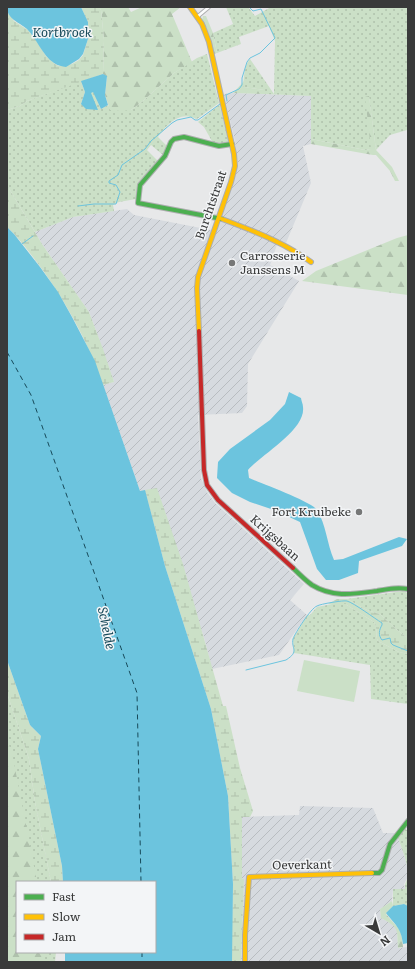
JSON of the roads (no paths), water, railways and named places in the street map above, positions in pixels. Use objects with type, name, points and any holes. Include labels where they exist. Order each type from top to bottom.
[{"type":"main road","name":"Burchtstraat","points":[[190,7],[202,24],[208,42],[232,144],[235,166],[231,182],[198,277],[197,288],[202,414]]},
{"type":"main road","points":[[232,144],[219,146],[184,137],[174,139],[164,156],[143,181],[139,189],[138,203],[218,217],[278,241],[296,251],[311,262]]},
{"type":"main road","name":"Krijgsbaan","points":[[202,414],[205,478],[213,495],[311,584],[326,593],[337,595],[390,589],[408,589]]},
{"type":"main road","name":"Oeverkant","points":[[244,962],[249,877],[379,873],[382,870],[390,844],[408,821]]},
{"type":"street","points":[[197,17],[209,7]]},
{"type":"water","name":"Kortbroek","points":[[7,7],[81,7],[88,22],[88,39],[83,54],[79,59],[66,67],[56,64],[46,56],[27,29],[9,15]]},
{"type":"water","points":[[103,74],[107,76],[105,95],[108,105],[101,109],[93,92],[91,93],[98,110],[86,109],[81,104],[85,92],[81,81]]},
{"type":"water","name":"Schelde","points":[[7,227],[40,267],[58,292],[72,317],[95,361],[140,491],[145,490],[165,566],[211,709],[228,796],[233,884],[232,962],[65,962],[65,953],[156,953],[156,881],[63,881],[62,866],[38,749],[41,736],[30,725],[7,660]]},
{"type":"water","points":[[289,392],[301,398],[303,407],[302,416],[291,433],[248,470],[249,478],[306,502],[317,510],[334,560],[343,559],[399,537],[407,539],[402,546],[359,561],[358,573],[339,580],[326,580],[317,569],[300,522],[274,510],[250,502],[232,493],[217,478],[218,462],[230,449],[270,420],[285,404]]},
{"type":"water","points":[[404,904],[408,906],[408,943],[403,944],[399,930],[386,913],[393,906]]},
{"type":"waterway","points":[[227,101],[226,95],[239,89],[242,85],[242,78],[247,62],[250,58],[260,53],[275,38],[261,9],[253,11],[249,7]]},
{"type":"waterway","points":[[78,206],[116,204],[120,192],[116,185],[109,183],[109,181],[118,175],[122,165],[145,149],[151,141],[172,123],[177,120],[191,117],[198,120],[220,104]]},
{"type":"waterway","points":[[22,244],[33,236]]},
{"type":"waterway","points":[[246,670],[286,660],[294,652],[294,636],[311,611],[319,605],[341,601],[350,602],[382,623],[379,632],[382,640],[390,638],[393,645],[408,651]]},
{"type":"place","name":"Carrosserie Janssens M","points":[[232,263]]},
{"type":"place","name":"Fort Kruibeke","points":[[359,512]]}]
